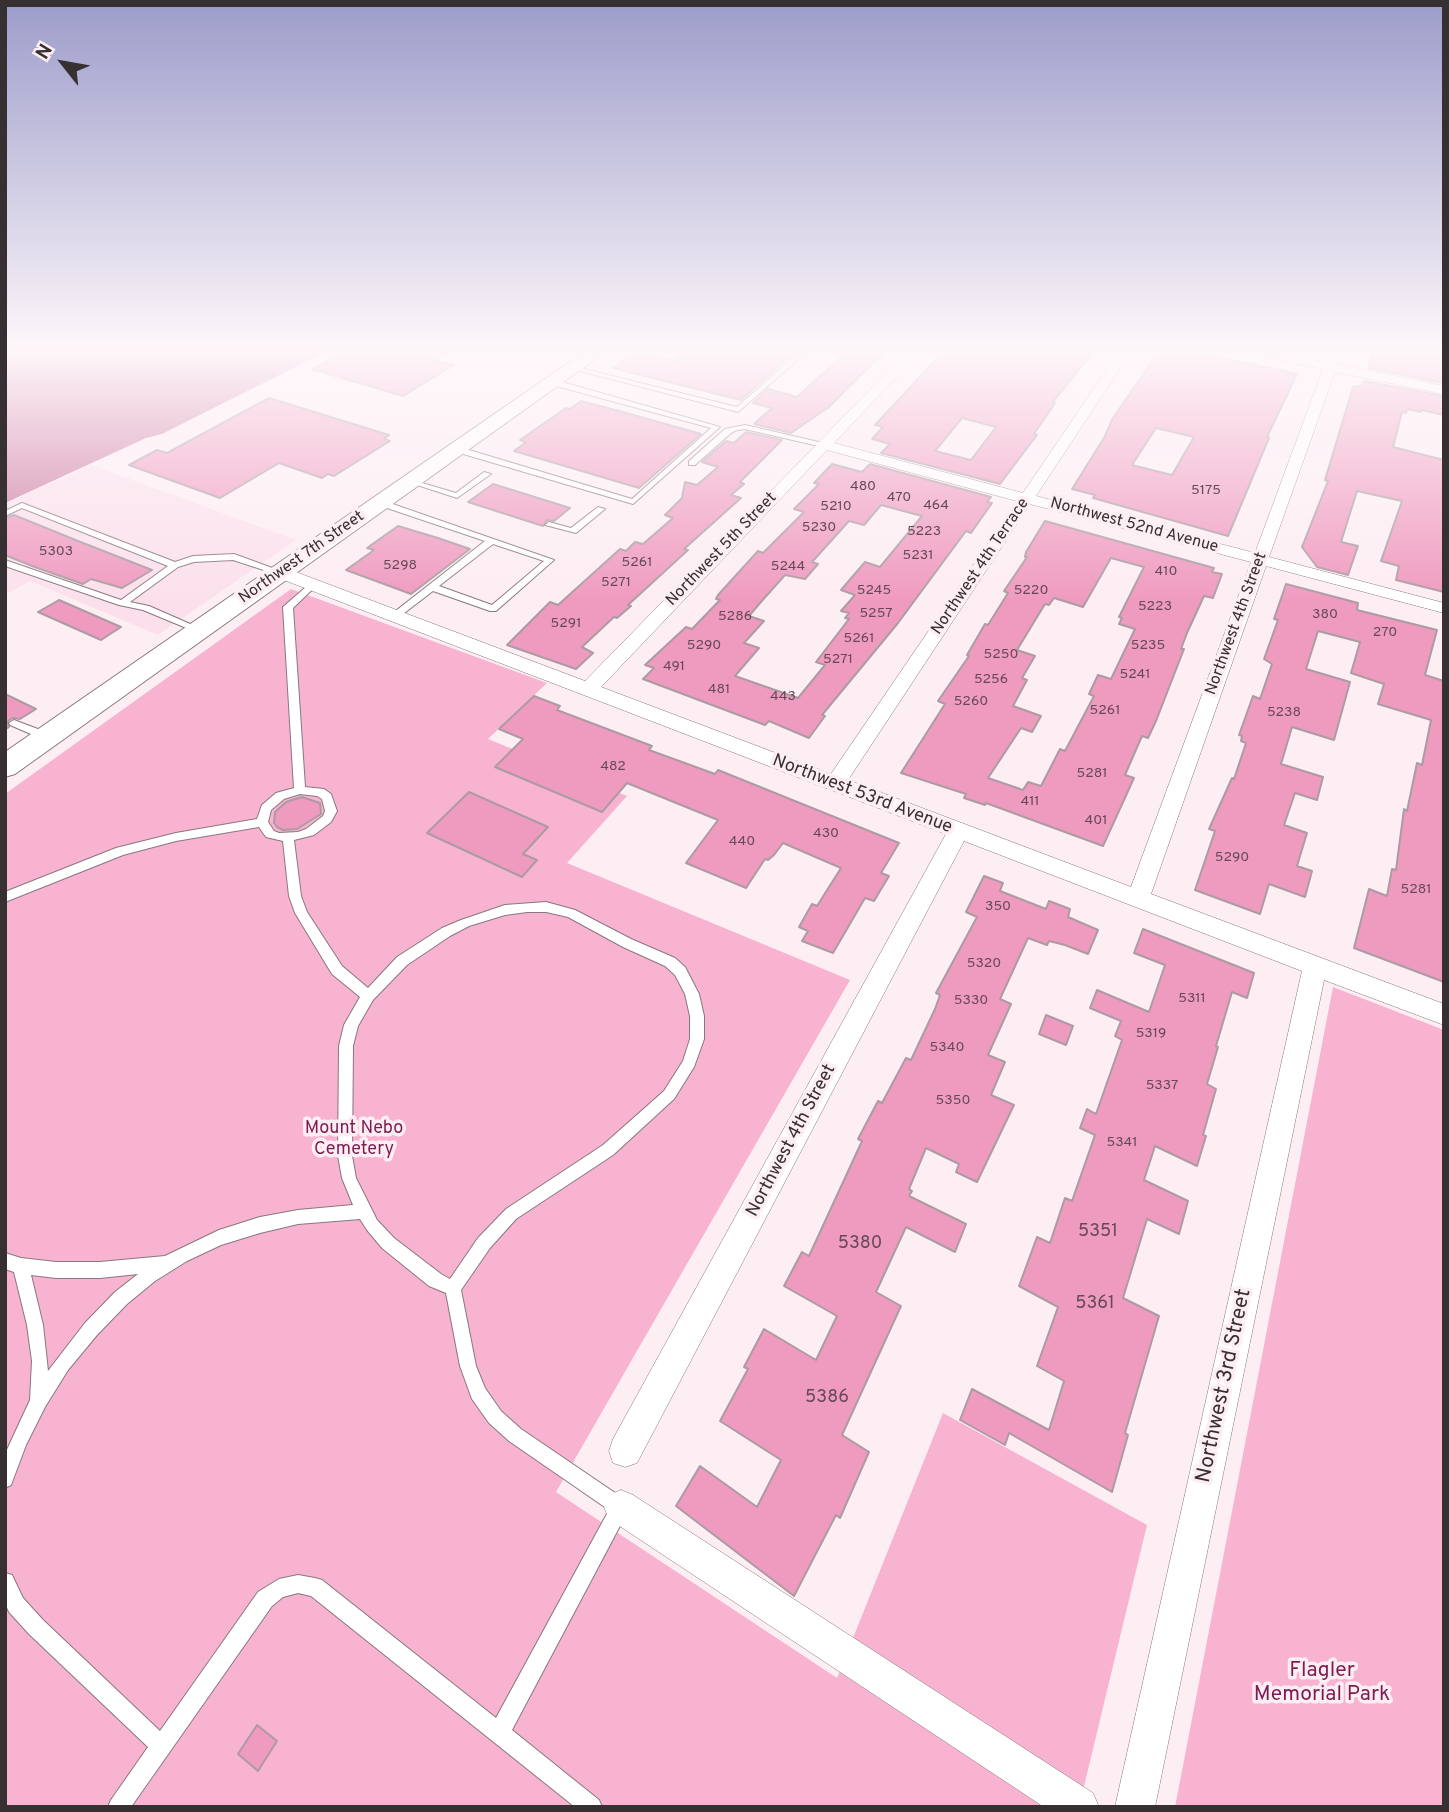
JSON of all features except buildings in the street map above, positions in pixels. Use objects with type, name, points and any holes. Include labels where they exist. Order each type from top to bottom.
[{"type":"main road","name":"Northwest 7th Street","points":[[5,767],[477,435]]},
{"type":"street","name":"Northwest 5th Street","points":[[587,690],[833,435]]},
{"type":"street","name":"Northwest 4th Terrace","points":[[835,784],[1070,435]]},
{"type":"street","name":"Northwest 4th Street","points":[[1138,899],[1305,435]]},
{"type":"street","name":"Northwest 52nd Avenue","points":[[823,445],[1444,608]]},
{"type":"street","name":"Northwest 53rd Avenue","points":[[282,573],[1444,1016]]},
{"type":"street","name":"Northwest 4th Street","points":[[625,1451],[958,832]]},
{"type":"street","name":"Northwest 3rd Street","points":[[1135,1807],[1315,966]]},
{"type":"street","points":[[621,1507],[1079,1807]]},
{"type":"lane","points":[[456,449],[633,502],[708,435]]},
{"type":"lane","points":[[692,463],[724,435]]},
{"type":"lane","points":[[778,435],[823,445]]},
{"type":"lane","points":[[457,496],[487,474]]},
{"type":"lane","points":[[412,482],[471,500]]},
{"type":"lane","points":[[380,503],[550,560],[493,609],[432,587]]},
{"type":"lane","points":[[5,514],[22,505],[175,565]]},
{"type":"lane","points":[[548,525],[573,531],[601,509]]},
{"type":"lane","points":[[396,615],[491,541]]},
{"type":"lane","points":[[122,603],[175,565],[193,559],[234,557],[282,573]]},
{"type":"lane","points":[[5,563],[122,603],[146,608],[200,631]]},
{"type":"lane","points":[[300,790],[288,607],[291,601],[314,583]]},
{"type":"lane","points":[[14,723],[47,737]]},
{"type":"lane","points":[[300,790],[320,792],[327,797],[331,811],[327,819],[310,832],[288,838],[270,834],[262,822],[266,808],[272,802],[300,790]]},
{"type":"lane","points":[[5,897],[120,851],[177,837],[262,822]]},
{"type":"lane","points":[[288,838],[295,895],[301,913],[337,970],[368,996]]},
{"type":"lane","points":[[453,1287],[435,1280],[388,1243],[372,1225],[349,1178],[345,1156],[345,1084],[346,1046],[351,1026],[368,996],[402,961],[446,932],[505,910],[536,907],[571,913],[627,943],[658,955],[680,971],[692,994],[697,1016],[697,1039],[690,1063],[669,1095],[608,1150],[511,1214],[484,1243],[453,1287],[468,1366],[478,1393],[495,1417],[515,1434],[621,1507],[499,1733]]},
{"type":"lane","points":[[5,1479],[39,1401],[62,1364],[121,1298],[168,1263],[219,1238],[298,1217],[364,1210]]},
{"type":"lane","points":[[39,1401],[40,1362],[35,1325],[13,1263],[100,1270],[168,1263]]},
{"type":"lane","points":[[118,1807],[265,1599],[278,1588],[298,1584],[316,1587],[592,1807]]},
{"type":"lane","points":[[7,1591],[36,1627],[160,1745]]},
{"type":"shaded area","points":[[5,435],[160,435],[146,438],[5,503]]},
{"type":"shaded area","points":[[92,465],[296,540],[158,635],[30,581],[5,595],[5,503]]},
{"type":"green space","name":"Mount Nebo Cemetery","points":[[291,589],[547,683],[488,739],[627,796],[567,863],[850,980],[556,1492],[837,1678],[943,1413],[1147,1525],[1079,1807],[5,1807],[5,794]]},
{"type":"green space","name":"Flagler Memorial Park","points":[[1333,987],[1444,1030],[1444,1807],[1175,1807]]}]
